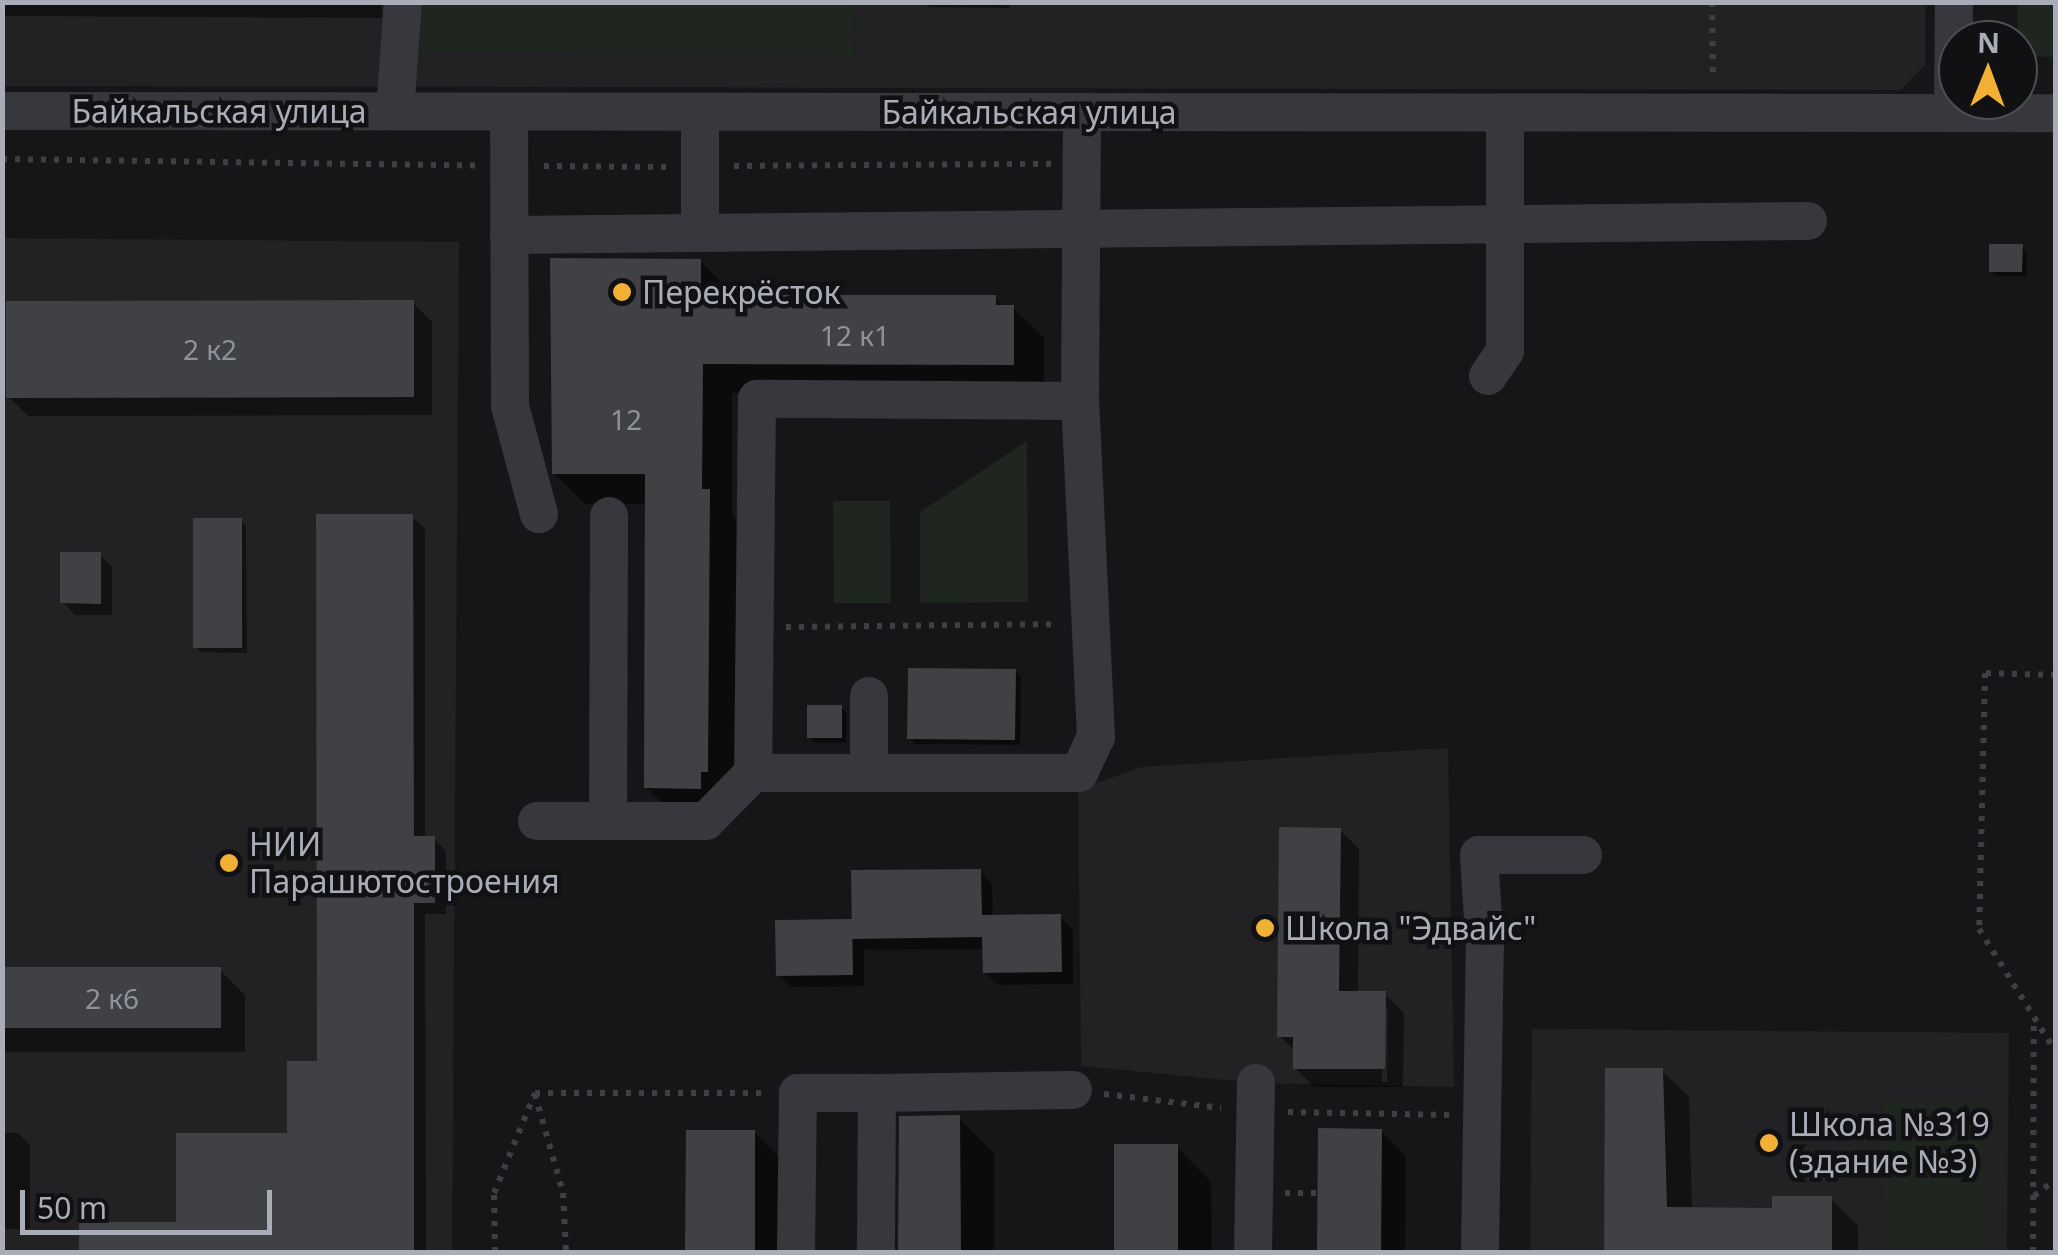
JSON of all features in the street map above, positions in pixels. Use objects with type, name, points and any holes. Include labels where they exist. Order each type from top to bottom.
[{"type":"street","points":[[395,111],[402,58],[402,2]]},
{"type":"street","name":"Байкальская улица","points":[[2,111],[1504,116],[1938,113]]},
{"type":"street","points":[[509,112],[510,406],[539,514]]},
{"type":"street","points":[[700,112],[700,233]]},
{"type":"street","points":[[753,773],[1079,773],[1096,736],[1080,400],[1082,112]]},
{"type":"street","points":[[1488,376],[1505,351],[1504,116]]},
{"type":"street","points":[[509,234],[1808,221]]},
{"type":"street","points":[[537,820],[706,821],[753,773],[757,399],[1080,400]]},
{"type":"street","points":[[608,821],[609,516]]},
{"type":"street","points":[[868,696],[869,773]]},
{"type":"street","points":[[1480,1252],[1485,949],[1479,855],[1583,854]]},
{"type":"street","points":[[1254,1252],[1256,1083]]},
{"type":"street","points":[[796,1252],[798,1094],[1073,1090]]},
{"type":"street","points":[[876,1252],[877,1093]]},
{"type":"path","points":[[1712,2],[1713,80]]},
{"type":"path","points":[[2,159],[700,167],[1082,164]]},
{"type":"path","points":[[754,627],[1093,623]]},
{"type":"path","points":[[2056,675],[1985,674],[1979,929],[2056,1052]]},
{"type":"path","points":[[2033,1252],[2034,1016]]},
{"type":"path","points":[[535,1093],[798,1094]]},
{"type":"path","points":[[495,1252],[494,1193],[535,1093]]},
{"type":"path","points":[[535,1093],[563,1193],[566,1252]]},
{"type":"path","points":[[2034,1196],[2056,1179]]},
{"type":"shaded area","points":[[3,2],[1925,3],[1925,65],[1901,90],[3,86]]},
{"type":"shaded area","points":[[423,3],[855,3],[854,55],[423,51]]},
{"type":"shaded area","points":[[2017,3],[2055,3],[2055,57],[2038,57],[2038,20],[2017,20]]},
{"type":"shaded area","name":"НИИ Парашютостроения","points":[[3,238],[459,242],[452,1252],[3,1252]]},
{"type":"shaded area","points":[[1027,441],[1028,602],[920,603],[920,512]]},
{"type":"shaded area","points":[[833,501],[890,501],[891,603],[834,603]]},
{"type":"shaded area","name":"Школа \"Эдвайс\"","points":[[1448,748],[1454,1087],[1256,1083],[1081,1066],[1078,790],[1141,767]]},
{"type":"shaded area","name":"Школа №319 (здание №3)","points":[[1532,1029],[2009,1033],[2007,1252],[1530,1252]]},
{"type":"shaded area","points":[[1882,1102],[1986,1102],[1986,1252],[1881,1252]]},
{"type":"building","points":[[1989,244],[2023,244],[2022,272],[1989,272]]},
{"type":"building","points":[[550,258],[701,259],[701,295],[996,295],[996,305],[1014,305],[1014,365],[703,364],[702,489],[710,489],[708,772],[701,772],[701,789],[644,788],[645,474],[552,474]]},
{"type":"building","points":[[414,300],[414,397],[6,398],[6,301]]},
{"type":"building","points":[[316,514],[413,514],[414,836],[435,836],[435,903],[414,903],[414,1252],[79,1252],[79,1222],[176,1222],[176,1133],[287,1133],[287,1061],[317,1061]]},
{"type":"building","points":[[193,518],[242,518],[242,648],[193,648]]},
{"type":"building","points":[[60,552],[101,552],[101,604],[60,603]]},
{"type":"building","points":[[908,668],[1016,669],[1015,740],[907,739]]},
{"type":"building","points":[[807,705],[842,705],[842,738],[807,738]]},
{"type":"building","points":[[1279,827],[1341,828],[1339,991],[1386,991],[1385,1069],[1293,1069],[1293,1037],[1277,1037]]},
{"type":"building","points":[[981,869],[982,915],[1061,914],[1062,972],[983,973],[982,937],[852,939],[851,870]]},
{"type":"building","points":[[852,919],[853,975],[776,976],[775,920]]},
{"type":"building","points":[[2,967],[221,967],[221,1028],[2,1028]]},
{"type":"building","points":[[1605,1068],[1663,1068],[1667,1207],[1772,1208],[1772,1196],[1832,1196],[1832,1252],[1604,1252]]},
{"type":"building","points":[[960,1115],[961,1252],[898,1252],[899,1116]]},
{"type":"building","points":[[1318,1128],[1382,1129],[1381,1252],[1317,1252]]},
{"type":"building","points":[[686,1130],[755,1130],[755,1252],[685,1252]]},
{"type":"building","points":[[1114,1144],[1178,1144],[1178,1252],[1114,1252]]},
{"type":"place","name":"Перекрёсток","points":[[622,292]]},
{"type":"place","name":"НИИ Парашютостроения","points":[[229,863]]},
{"type":"place","name":"Школа \"Эдвайс\"","points":[[1265,928]]},
{"type":"place","name":"Школа №319 (здание №3)","points":[[1769,1143]]}]
